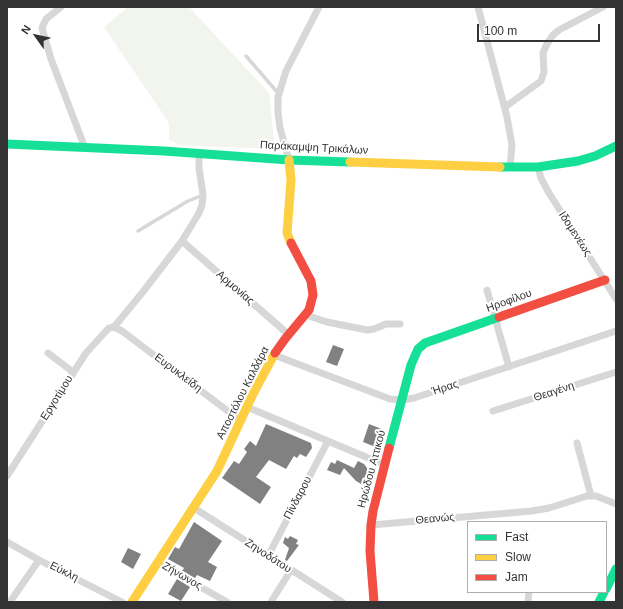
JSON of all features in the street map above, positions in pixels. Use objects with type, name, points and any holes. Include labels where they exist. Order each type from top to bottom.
[{"type":"street","points":[[61,7],[46,19],[42,28],[50,55],[85,148]]},
{"type":"street","points":[[289,160],[280,128],[278,106],[279,93],[286,71],[319,7]]},
{"type":"street","points":[[478,7],[505,107],[512,145],[510,167]]},
{"type":"street","points":[[505,107],[538,84],[542,79],[544,72],[544,53],[547,44],[553,35],[563,28],[603,7]]},
{"type":"street","name":"Παράκαμψη Τρικάλων","points":[[7,144],[164,151],[289,160],[510,167],[538,167],[578,161],[595,156],[616,146]]},
{"type":"street","name":"Εργοτίμου","points":[[8,473],[73,372],[97,339],[109,328],[114,327],[136,302],[182,241],[199,213],[202,205],[202,195],[199,154]]},
{"type":"street","name":"Αποστόλου Καλδάρα","points":[[132,602],[217,472],[247,407],[274,355],[309,310],[312,300],[312,286],[310,277],[287,233],[291,180],[289,160]]},
{"type":"street","name":"Ιδομενέως","points":[[538,167],[541,178],[547,190],[616,299]]},
{"type":"street","name":"Αρμονίας","points":[[182,241],[289,335]]},
{"type":"street","name":"Ηροφίλου","points":[[421,346],[425,343],[605,280]]},
{"type":"street","points":[[487,290],[509,367]]},
{"type":"street","points":[[306,315],[327,322],[367,330],[386,324],[400,324]]},
{"type":"street","name":"Ευρυκλείδη","points":[[114,327],[122,331],[241,421]]},
{"type":"street","name":"Ήρας","points":[[274,355],[390,399],[403,400],[509,367],[616,331]]},
{"type":"street","name":"Ηρώδου Αττικού","points":[[374,602],[370,551],[373,511],[414,358],[421,346]]},
{"type":"street","points":[[48,353],[73,372]]},
{"type":"street","name":"Θεαγένη","points":[[493,411],[616,372]]},
{"type":"street","points":[[247,407],[385,466]]},
{"type":"street","name":"Πίνδαρου","points":[[268,556],[328,441]]},
{"type":"street","points":[[577,443],[591,496]]},
{"type":"street","name":"Θεανώς","points":[[371,524],[532,511],[549,508],[582,497],[591,496],[616,504]]},
{"type":"street","name":"Ζηνοδότου","points":[[194,508],[342,602]]},
{"type":"street","name":"Εύκλη","points":[[7,542],[122,602]]},
{"type":"street","points":[[10,602],[39,560]]},
{"type":"street","name":"Ζήνωνος","points":[[158,563],[227,602]]},
{"type":"street","points":[[607,587],[616,569]]},
{"type":"street","points":[[271,602],[291,570]]},
{"type":"street","points":[[599,602],[604,593]]},
{"type":"lane","points":[[246,56],[279,93]]},
{"type":"lane","points":[[138,231],[188,201],[202,195]]},
{"type":"shaded area","points":[[128,7],[189,7],[269,93],[275,149],[180,145],[169,140],[169,123],[104,27]]},
{"type":"building","points":[[333,345],[344,349],[337,366],[326,362]]},
{"type":"building","points":[[266,424],[311,443],[312,448],[306,457],[300,454],[297,458],[294,456],[286,469],[269,460],[256,477],[271,487],[260,504],[222,478],[234,461],[239,464],[247,452],[244,449],[250,441],[256,446]]},
{"type":"building","points":[[369,424],[384,430],[378,448],[363,442]]},
{"type":"building","points":[[337,460],[354,468],[358,461],[364,464],[367,468],[368,481],[363,485],[356,481],[344,468],[340,475],[327,470],[331,462],[335,464]]},
{"type":"building","points":[[194,522],[222,541],[208,562],[217,567],[210,581],[197,575],[195,578],[182,571],[184,568],[168,559],[175,547],[179,549]]},
{"type":"building","points":[[290,536],[298,540],[296,544],[299,545],[287,561],[285,560],[289,548],[283,543],[285,537],[288,539]]},
{"type":"building","points":[[128,548],[141,554],[133,569],[121,562]]},
{"type":"building","points":[[177,579],[190,587],[181,601],[168,594]]},
{"type":"traffic: fast","points":[[7,144],[164,151],[289,160],[350,162]]},
{"type":"traffic: fast","points":[[500,167],[538,167],[578,161],[595,156],[616,146]]},
{"type":"traffic: fast","points":[[389,448],[411,365],[418,349],[425,343],[499,317]]},
{"type":"traffic: fast","points":[[607,587],[616,569]]},
{"type":"traffic: fast","points":[[599,602],[604,593]]},
{"type":"traffic: slow","points":[[289,160],[291,180],[287,233],[291,243]]},
{"type":"traffic: slow","points":[[350,162],[500,167]]},
{"type":"traffic: slow","points":[[132,602],[217,471],[252,396],[275,353]]},
{"type":"traffic: jam","points":[[275,353],[309,310],[313,295],[311,281],[291,243]]},
{"type":"traffic: jam","points":[[499,317],[605,280]]},
{"type":"traffic: jam","points":[[374,602],[370,551],[371,525],[373,511],[389,448]]}]
